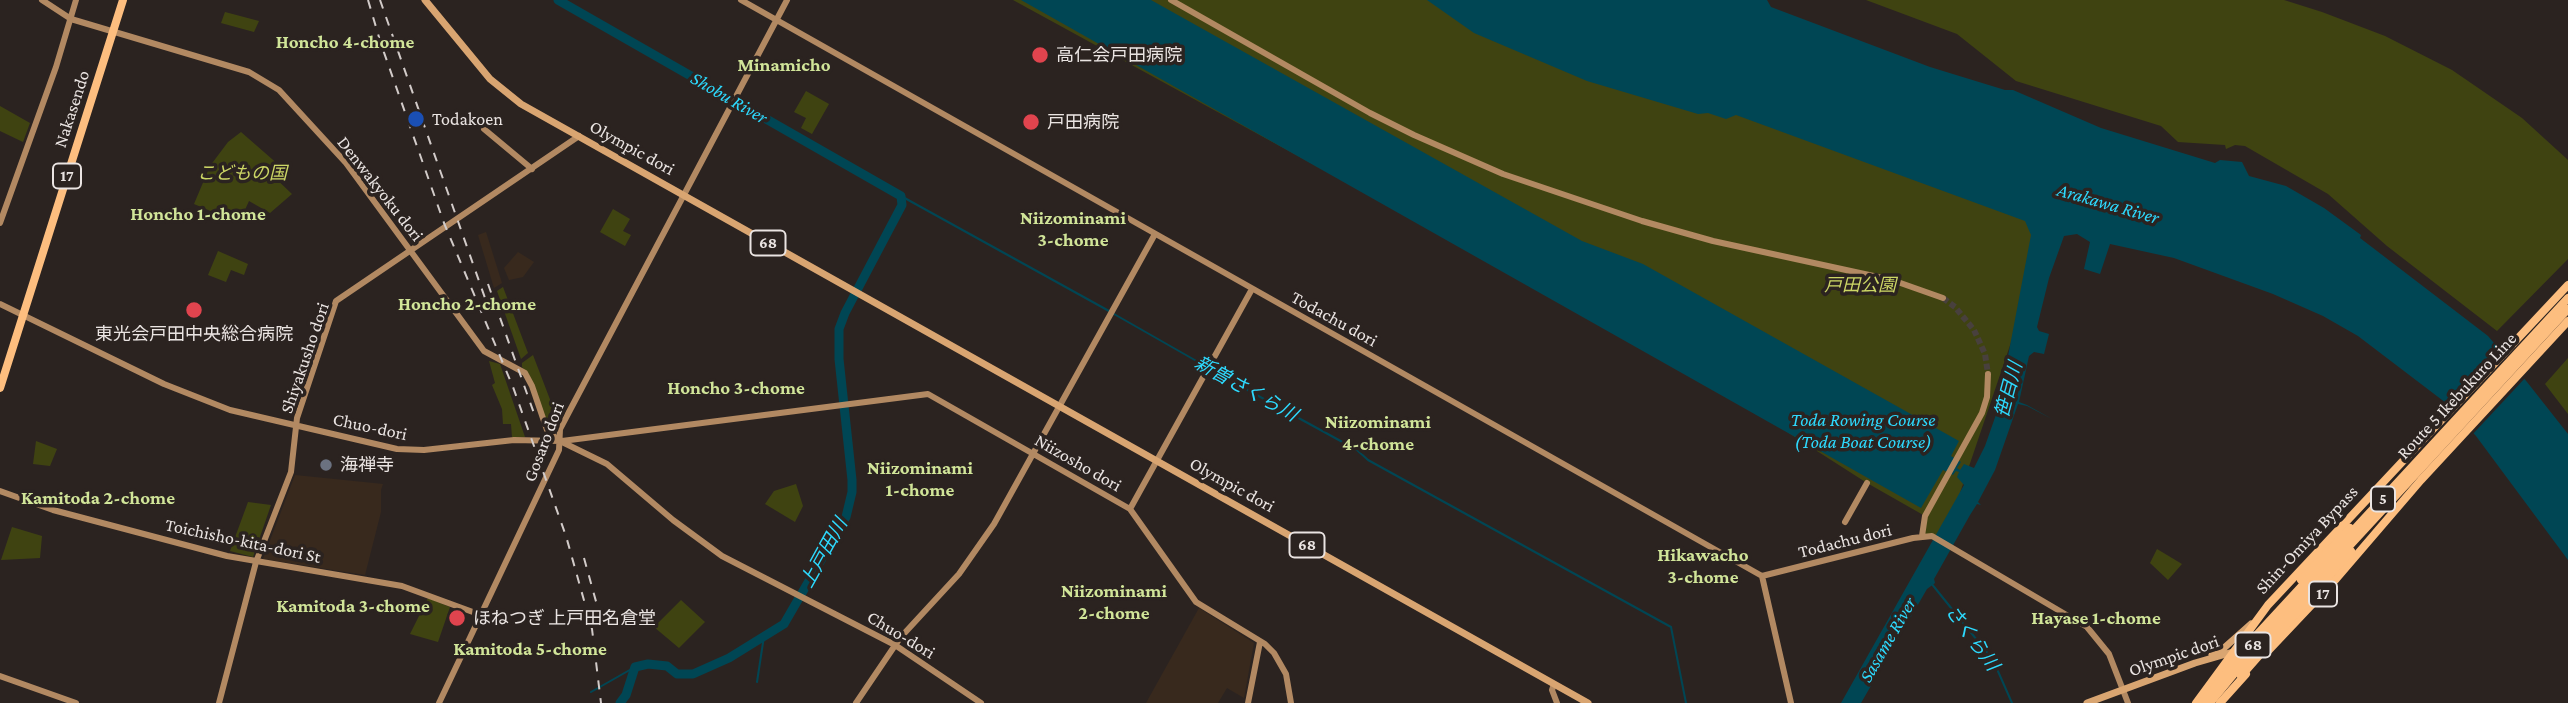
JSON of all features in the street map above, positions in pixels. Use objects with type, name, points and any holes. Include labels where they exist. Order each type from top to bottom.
[{"type":"highway","name":"Nakasendo","points":[[0,388],[123,0]]},
{"type":"highway","name":"Shin-Omiya Bypass","points":[[2196,703],[2255,621],[2347,519],[2568,285]]},
{"type":"highway","name":"Route 5 Ikebukuro Line","points":[[2210,703],[2257,646],[2568,298]]},
{"type":"highway","name":"Route 5 Ikebukuro Line","points":[[2202,703],[2251,642],[2568,309]]},
{"type":"highway","name":"17","points":[[2222,700],[2568,321]]},
{"type":"highway","points":[[2206,689],[2332,545],[2399,487]]},
{"type":"highway","points":[[2222,700],[2347,557],[2399,487]]},
{"type":"main road","name":"Olympic dori","points":[[425,0],[500,89],[521,104],[1588,703]]},
{"type":"main road","name":"Olympic dori","points":[[2087,703],[2256,643],[2304,613]]},
{"type":"main road","name":"68","points":[[2195,663],[2221,651],[2255,621]]},
{"type":"street","name":"Denwakyoku dori","points":[[42,0],[71,19],[249,72],[270,83],[283,94],[346,163],[484,351],[525,373],[547,430],[560,441]]},
{"type":"street","points":[[0,223],[76,0]]},
{"type":"street","name":"Todachu dori","points":[[741,0],[1762,576],[1922,536],[1932,536],[2087,627],[2106,650],[2123,690]]},
{"type":"street","name":"Gosaro dori","points":[[439,703],[559,450],[560,429],[787,0]]},
{"type":"street","points":[[1171,0],[1370,113],[1503,174],[1713,241],[1892,280],[1921,288],[1943,298]]},
{"type":"street","points":[[484,129],[532,169]]},
{"type":"street","name":"Shiyakusho dori","points":[[219,703],[256,562],[291,472],[297,418],[336,301],[579,136]]},
{"type":"street","points":[[856,703],[895,645],[979,547],[1155,234]]},
{"type":"street","points":[[1130,509],[1252,289]]},
{"type":"street","name":"Chuo-dori","points":[[0,304],[182,393],[230,410],[410,450],[514,440],[560,441],[607,464],[715,552],[748,572],[895,645],[981,703]]},
{"type":"street","points":[[1922,536],[1925,516],[1967,441],[1985,402],[1988,374]]},
{"type":"street","name":"Niizosho dori","points":[[560,441],[928,394],[1130,509],[1196,602],[1274,653],[1287,680],[1291,703]]},
{"type":"street","points":[[1844,522],[1867,483]]},
{"type":"street","name":"Toichisho-kita-dori St","points":[[0,491],[53,510],[256,562],[402,586],[481,615]]},
{"type":"street","points":[[1762,576],[1791,703]]},
{"type":"street","points":[[1248,703],[1261,642]]},
{"type":"street","points":[[0,676],[76,703]]},
{"type":"street","points":[[1554,684],[1552,690],[1557,703]]},
{"type":"street","points":[[2123,690],[2128,703]]},
{"type":"shaded area","points":[[486,232],[502,283],[494,288],[478,235]]},
{"type":"shaded area","points":[[518,252],[534,262],[523,277],[509,280],[504,268]]},
{"type":"shaded area","points":[[295,475],[383,484],[381,512],[365,575],[263,559]]},
{"type":"shaded area","points":[[1199,608],[1254,643],[1244,698],[1227,688],[1218,703],[1146,703]]},
{"type":"green space","name":"戸田公園","points":[[1013,0],[1592,0],[2062,192],[1943,543],[1922,536],[1925,516],[1867,483],[1698,375]]},
{"type":"green space","points":[[1866,0],[2284,0],[2322,12],[2385,36],[2452,70],[2522,118],[2568,160],[2568,259],[2497,331],[2387,246],[2328,194],[2245,146],[2235,145],[2226,149],[2225,145],[2178,142],[2161,126],[2016,81],[1957,34]]},
{"type":"green space","points":[[225,12],[259,21],[254,32],[221,23]]},
{"type":"green space","points":[[806,91],[829,104],[812,134],[801,128],[806,118],[794,112]]},
{"type":"green space","points":[[0,106],[30,123],[23,142],[0,131]]},
{"type":"green space","name":"こどもの国","points":[[241,132],[280,166],[272,175],[292,194],[270,213],[249,201],[239,223],[194,204],[210,166],[228,142]]},
{"type":"green space","points":[[613,209],[630,219],[623,231],[631,235],[625,246],[600,232]]},
{"type":"green space","points":[[218,251],[248,264],[244,275],[231,270],[226,282],[208,275]]},
{"type":"green space","points":[[503,287],[528,353],[521,359],[497,291]]},
{"type":"green space","points":[[533,355],[559,423],[547,423],[530,377],[522,367],[522,363]]},
{"type":"green space","points":[[2568,358],[2568,414],[2545,384]]},
{"type":"green space","points":[[489,361],[500,364],[525,437],[512,437],[511,424],[503,424],[502,409],[492,385],[495,383]]},
{"type":"green space","points":[[36,441],[57,449],[50,466],[33,464]]},
{"type":"green space","points":[[796,484],[803,506],[795,522],[765,504],[774,491]]},
{"type":"green space","points":[[248,502],[271,505],[253,557],[230,551]]},
{"type":"green space","points":[[12,527],[42,536],[40,558],[1,560]]},
{"type":"green space","points":[[2157,549],[2182,564],[2168,580],[2150,563]]},
{"type":"green space","points":[[428,598],[450,607],[438,642],[410,634]]},
{"type":"green space","points":[[681,600],[705,622],[679,648],[654,627]]},
{"type":"water","points":[[1021,0],[1151,0],[1582,241],[1643,264],[1959,441],[1951,456],[1961,462],[1957,468],[1960,470],[1964,464],[1974,468],[1998,409],[2031,235],[2025,221],[1736,115],[1726,119],[1708,113],[1698,114],[1587,81],[1474,33],[1427,0],[1767,0],[1771,7],[1930,67],[2005,90],[2013,90],[2101,128],[2215,163],[2220,160],[2242,162],[2249,176],[2286,186],[2324,208],[2361,235],[2360,238],[2488,336],[2527,382],[2568,434],[2568,560],[2476,436],[2446,403],[2358,336],[2323,316],[2273,294],[2174,258],[2110,244],[2100,274],[2084,269],[2090,242],[2077,234],[2064,236],[2049,278],[2037,327],[2039,331],[2049,334],[2044,354],[2034,352],[2029,356],[2019,402],[2052,419],[2018,404],[1995,470],[1978,502],[1981,505],[1977,504],[1970,515],[1934,579],[1935,583],[1927,589],[1861,703],[1841,703],[1964,485],[1957,477],[1959,472],[1956,471],[1953,475],[1943,470],[1921,508]]},
{"type":"pier","points":[[2501,346],[2527,376],[2471,436],[2445,407]]},
{"type":"waterway","name":"上戸田川","points":[[558,0],[901,196],[902,205],[839,329],[839,359],[852,480],[846,517],[784,624],[729,658],[693,674],[677,674],[667,666],[648,664],[635,667],[626,695],[620,703]]},
{"type":"waterway","name":"新曽さくら川","points":[[901,196],[1109,311]]},
{"type":"waterway","name":"新曽さくら川","points":[[1114,314],[1207,367]]},
{"type":"waterway","name":"新曽さくら川","points":[[1211,370],[1671,627],[1686,703]]},
{"type":"waterway","name":"さくら川","points":[[1931,583],[1993,660],[2012,703]]},
{"type":"waterway","points":[[757,682],[764,636]]},
{"type":"waterway","name":"上戸田川","points":[[591,692],[635,667]]},
{"type":"tunnel","points":[[1943,298],[1955,307],[1974,330],[1985,354],[1988,374]]},
{"type":"railway","points":[[368,0],[444,223],[513,387],[566,536],[592,629],[601,703]]},
{"type":"railway","points":[[380,0],[485,298]]},
{"type":"railway","points":[[488,284],[536,419]]},
{"type":"railway","points":[[584,558],[597,605]]},
{"type":"place","name":"高仁会戸田病院","points":[[1040,55]]},
{"type":"place","name":"Todakoen","points":[[416,119]]},
{"type":"place","name":"戸田病院","points":[[1031,122]]},
{"type":"place","name":"東光会戸田中央総合病院","points":[[194,310]]},
{"type":"place","name":"海禅寺","points":[[326,465]]},
{"type":"place","name":"ほねつぎ 上戸田名倉堂","points":[[457,618]]},
{"type":"district","name":"Honcho 4-chome","points":[[345,42]]},
{"type":"district","name":"Minamicho","points":[[784,65]]},
{"type":"district","name":"Honcho 1-chome","points":[[198,214]]},
{"type":"district","name":"Niizominami 3-chome","points":[[1073,229]]},
{"type":"district","name":"Honcho 2-chome","points":[[467,304]]},
{"type":"district","name":"Honcho 3-chome","points":[[736,388]]},
{"type":"district","name":"Niizominami 4-chome","points":[[1378,433]]},
{"type":"district","name":"Niizominami 1-chome","points":[[920,479]]},
{"type":"district","name":"Kamitoda 2-chome","points":[[98,498]]},
{"type":"district","name":"Hikawacho 3-chome","points":[[1703,566]]},
{"type":"district","name":"Niizominami 2-chome","points":[[1114,602]]},
{"type":"district","name":"Kamitoda 3-chome","points":[[353,606]]},
{"type":"district","name":"Hayase 1-chome","points":[[2096,618]]},
{"type":"district","name":"Kamitoda 5-chome","points":[[530,649]]},
{"type":"water label","name":"Shobu River","points":[[729,98]]},
{"type":"water label","name":"Arakawa River","points":[[2108,204]]},
{"type":"water label","name":"笹目川","points":[[2009,390]]},
{"type":"water label","name":"Toda Rowing Course (Toda Boat Course)","points":[[1863,431]]},
{"type":"water label","name":"Sasame River","points":[[1888,640]]}]
